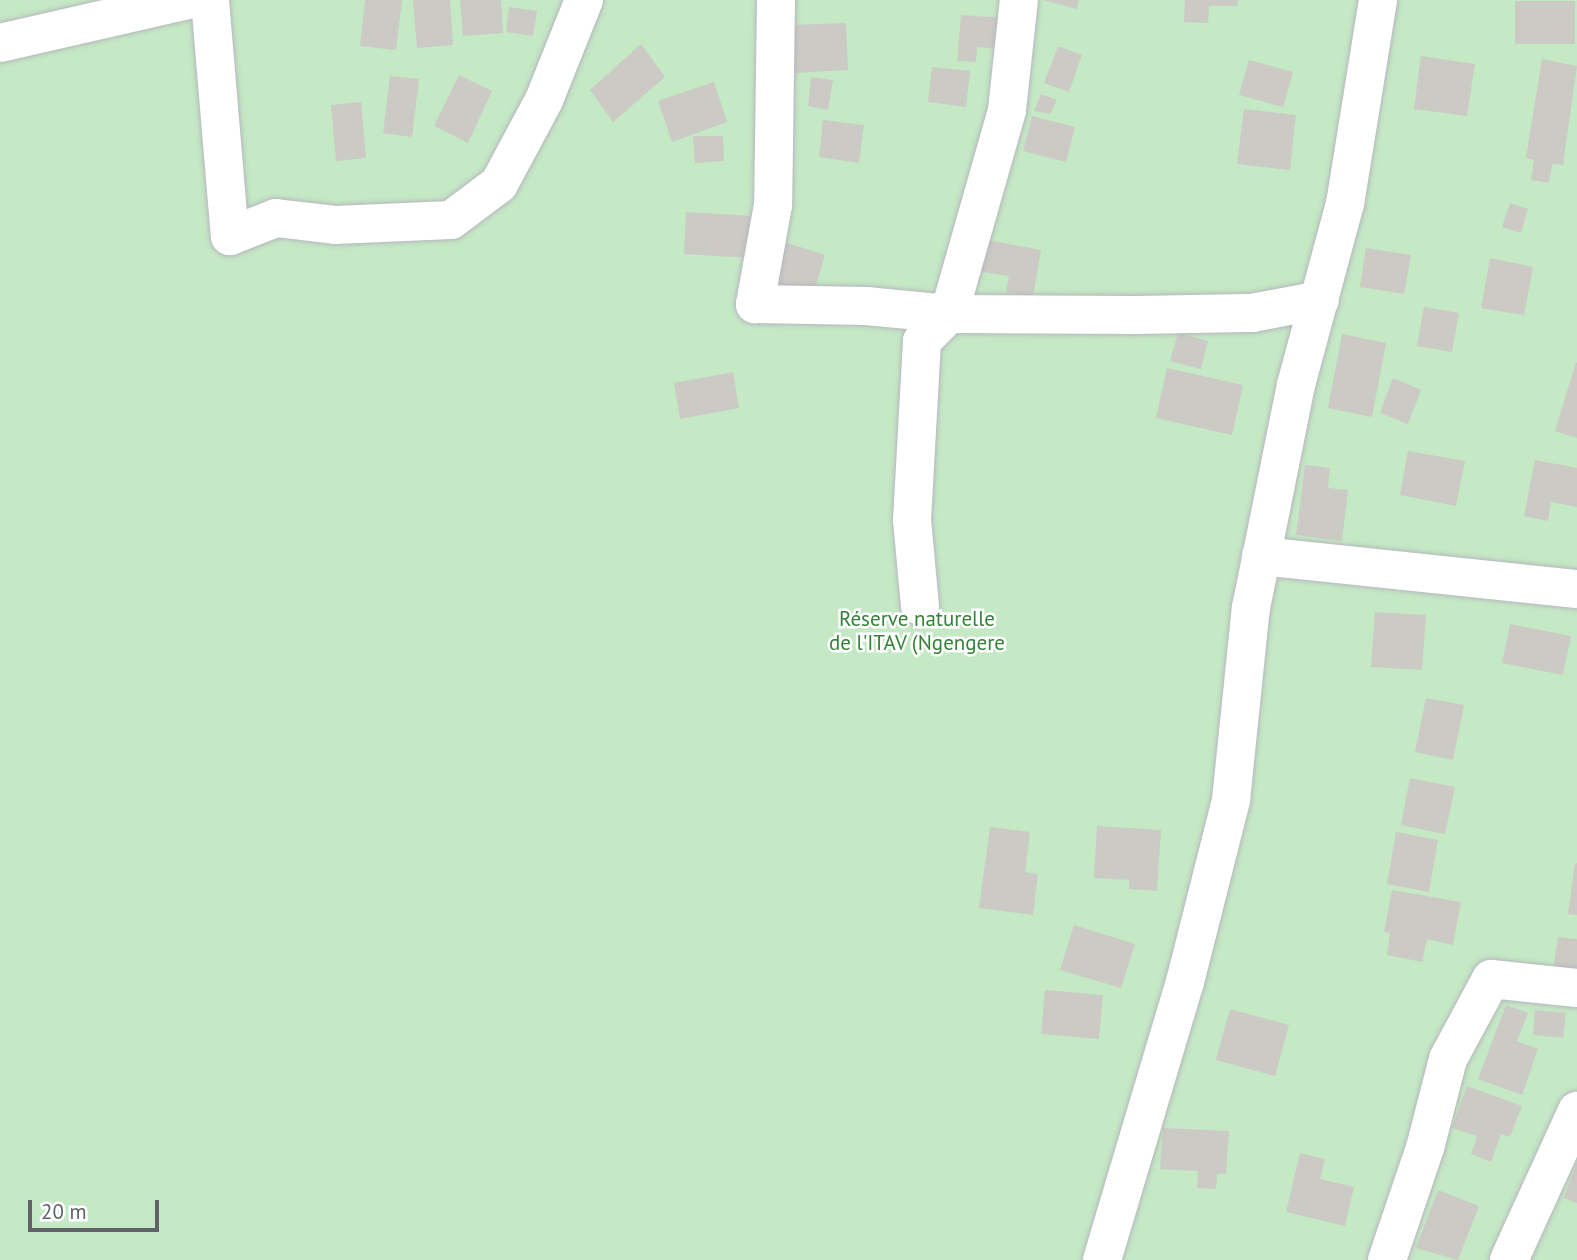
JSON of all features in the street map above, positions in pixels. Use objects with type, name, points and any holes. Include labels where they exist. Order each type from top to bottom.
[{"type":"street","points":[[0,43],[187,0]]},
{"type":"street","points":[[210,0],[230,236],[276,218],[335,225],[451,220],[499,184],[544,100],[584,0]]},
{"type":"street","points":[[776,0],[773,205],[755,304],[866,306],[949,314],[1252,313],[1320,299]]},
{"type":"street","points":[[920,606],[912,520],[922,341],[949,314],[1007,110],[1020,25],[1019,0]]},
{"type":"street","points":[[1102,1260],[1185,982],[1231,800],[1261,556],[1278,466],[1345,204],[1378,0]]},
{"type":"street","points":[[1261,556],[1577,589]]},
{"type":"street","points":[[1387,1260],[1425,1148],[1448,1059],[1491,979],[1577,988]]},
{"type":"street","points":[[1509,1260],[1577,1111]]},
{"type":"green space","name":"Réserve naturelle de l'ITAV (Ngengere","points":[[0,0],[1577,0],[1577,1260],[0,1260]]},
{"type":"building","points":[[365,0],[402,0],[396,50],[360,46]]},
{"type":"building","points":[[413,0],[450,0],[453,45],[417,48]]},
{"type":"building","points":[[460,0],[501,0],[503,33],[463,36]]},
{"type":"building","points":[[1043,0],[1079,0],[1077,9]]},
{"type":"building","points":[[1185,0],[1238,0],[1238,6],[1209,6],[1208,23],[1184,22]]},
{"type":"building","points":[[1515,1],[1575,1],[1575,44],[1515,44]]},
{"type":"building","points":[[509,7],[537,11],[533,36],[506,32]]},
{"type":"building","points":[[961,15],[1006,18],[1005,49],[977,47],[976,62],[957,61]]},
{"type":"building","points":[[846,23],[848,70],[794,73],[792,25]]},
{"type":"building","points":[[641,44],[665,77],[613,122],[590,90]]},
{"type":"building","points":[[1058,46],[1082,55],[1069,92],[1044,83]]},
{"type":"building","points":[[1421,56],[1475,64],[1467,116],[1414,109]]},
{"type":"building","points":[[1542,59],[1577,66],[1563,165],[1552,164],[1549,183],[1531,180],[1534,160],[1526,158]]},
{"type":"building","points":[[1249,60],[1293,72],[1283,107],[1239,95]]},
{"type":"building","points":[[932,67],[970,71],[966,107],[928,102]]},
{"type":"building","points":[[459,75],[492,91],[468,143],[434,126]]},
{"type":"building","points":[[390,76],[419,79],[412,137],[383,133]]},
{"type":"building","points":[[811,77],[833,80],[828,110],[808,106]]},
{"type":"building","points":[[714,82],[727,122],[672,142],[658,101]]},
{"type":"building","points":[[1041,94],[1057,100],[1050,114],[1034,111]]},
{"type":"building","points":[[361,102],[366,158],[336,161],[331,105]]},
{"type":"building","points":[[1244,109],[1296,115],[1290,170],[1237,164]]},
{"type":"building","points":[[1032,116],[1075,127],[1066,162],[1023,151]]},
{"type":"building","points":[[823,120],[864,125],[859,163],[819,157]]},
{"type":"building","points":[[693,136],[723,136],[724,161],[695,163]]},
{"type":"building","points":[[1510,203],[1528,209],[1521,233],[1502,227]]},
{"type":"building","points":[[686,212],[754,216],[751,258],[684,254]]},
{"type":"building","points":[[775,239],[825,255],[813,295],[762,279]]},
{"type":"building","points":[[981,239],[1041,250],[1033,297],[1006,292],[1009,276],[976,271]]},
{"type":"building","points":[[1366,248],[1411,255],[1404,294],[1360,287]]},
{"type":"building","points":[[1490,258],[1533,267],[1524,315],[1481,308]]},
{"type":"building","points":[[1424,307],[1459,313],[1452,352],[1417,346]]},
{"type":"building","points":[[1178,333],[1208,341],[1201,369],[1170,361]]},
{"type":"building","points":[[1342,334],[1386,343],[1372,417],[1328,408]]},
{"type":"building","points":[[1577,363],[1577,438],[1555,431]]},
{"type":"building","points":[[1167,368],[1243,385],[1232,435],[1156,418]]},
{"type":"building","points":[[733,372],[739,408],[680,419],[674,383]]},
{"type":"building","points":[[1393,378],[1421,390],[1408,424],[1380,413]]},
{"type":"building","points":[[1408,451],[1465,461],[1456,506],[1400,495]]},
{"type":"building","points":[[1535,460],[1577,468],[1577,507],[1551,502],[1548,521],[1524,516]]},
{"type":"building","points":[[1305,465],[1330,468],[1328,488],[1348,490],[1342,541],[1296,535]]},
{"type":"building","points":[[1375,612],[1426,615],[1422,670],[1371,667]]},
{"type":"building","points":[[1510,624],[1571,636],[1563,675],[1502,663]]},
{"type":"building","points":[[1426,698],[1464,705],[1453,760],[1415,752]]},
{"type":"building","points":[[1410,778],[1455,787],[1445,834],[1401,825]]},
{"type":"building","points":[[1097,826],[1161,830],[1157,891],[1129,889],[1129,880],[1094,878]]},
{"type":"building","points":[[990,827],[1030,832],[1025,872],[1038,874],[1033,915],[979,908]]},
{"type":"building","points":[[1396,832],[1438,840],[1429,892],[1387,884]]},
{"type":"building","points":[[1577,863],[1577,915],[1568,914]]},
{"type":"building","points":[[1392,890],[1461,902],[1453,945],[1427,939],[1422,962],[1387,955],[1390,933],[1384,932]]},
{"type":"building","points":[[1074,925],[1135,944],[1121,988],[1060,970]]},
{"type":"building","points":[[1558,937],[1577,939],[1577,974],[1553,971]]},
{"type":"building","points":[[1045,990],[1103,995],[1099,1039],[1041,1034]]},
{"type":"building","points":[[1506,1005],[1528,1013],[1517,1041],[1538,1049],[1522,1095],[1478,1079]]},
{"type":"building","points":[[1230,1009],[1289,1025],[1275,1076],[1216,1060]]},
{"type":"building","points":[[1535,1010],[1566,1013],[1563,1038],[1533,1035]]},
{"type":"building","points":[[1467,1086],[1522,1106],[1510,1137],[1501,1134],[1491,1162],[1471,1154],[1477,1136],[1452,1128]]},
{"type":"building","points":[[1163,1128],[1229,1131],[1226,1174],[1217,1174],[1216,1189],[1197,1188],[1198,1171],[1160,1169]]},
{"type":"building","points":[[1300,1153],[1325,1159],[1320,1179],[1354,1187],[1345,1226],[1286,1212]]},
{"type":"building","points":[[1577,1162],[1577,1203],[1564,1198]]},
{"type":"building","points":[[1438,1190],[1479,1206],[1458,1260],[1416,1248]]}]
